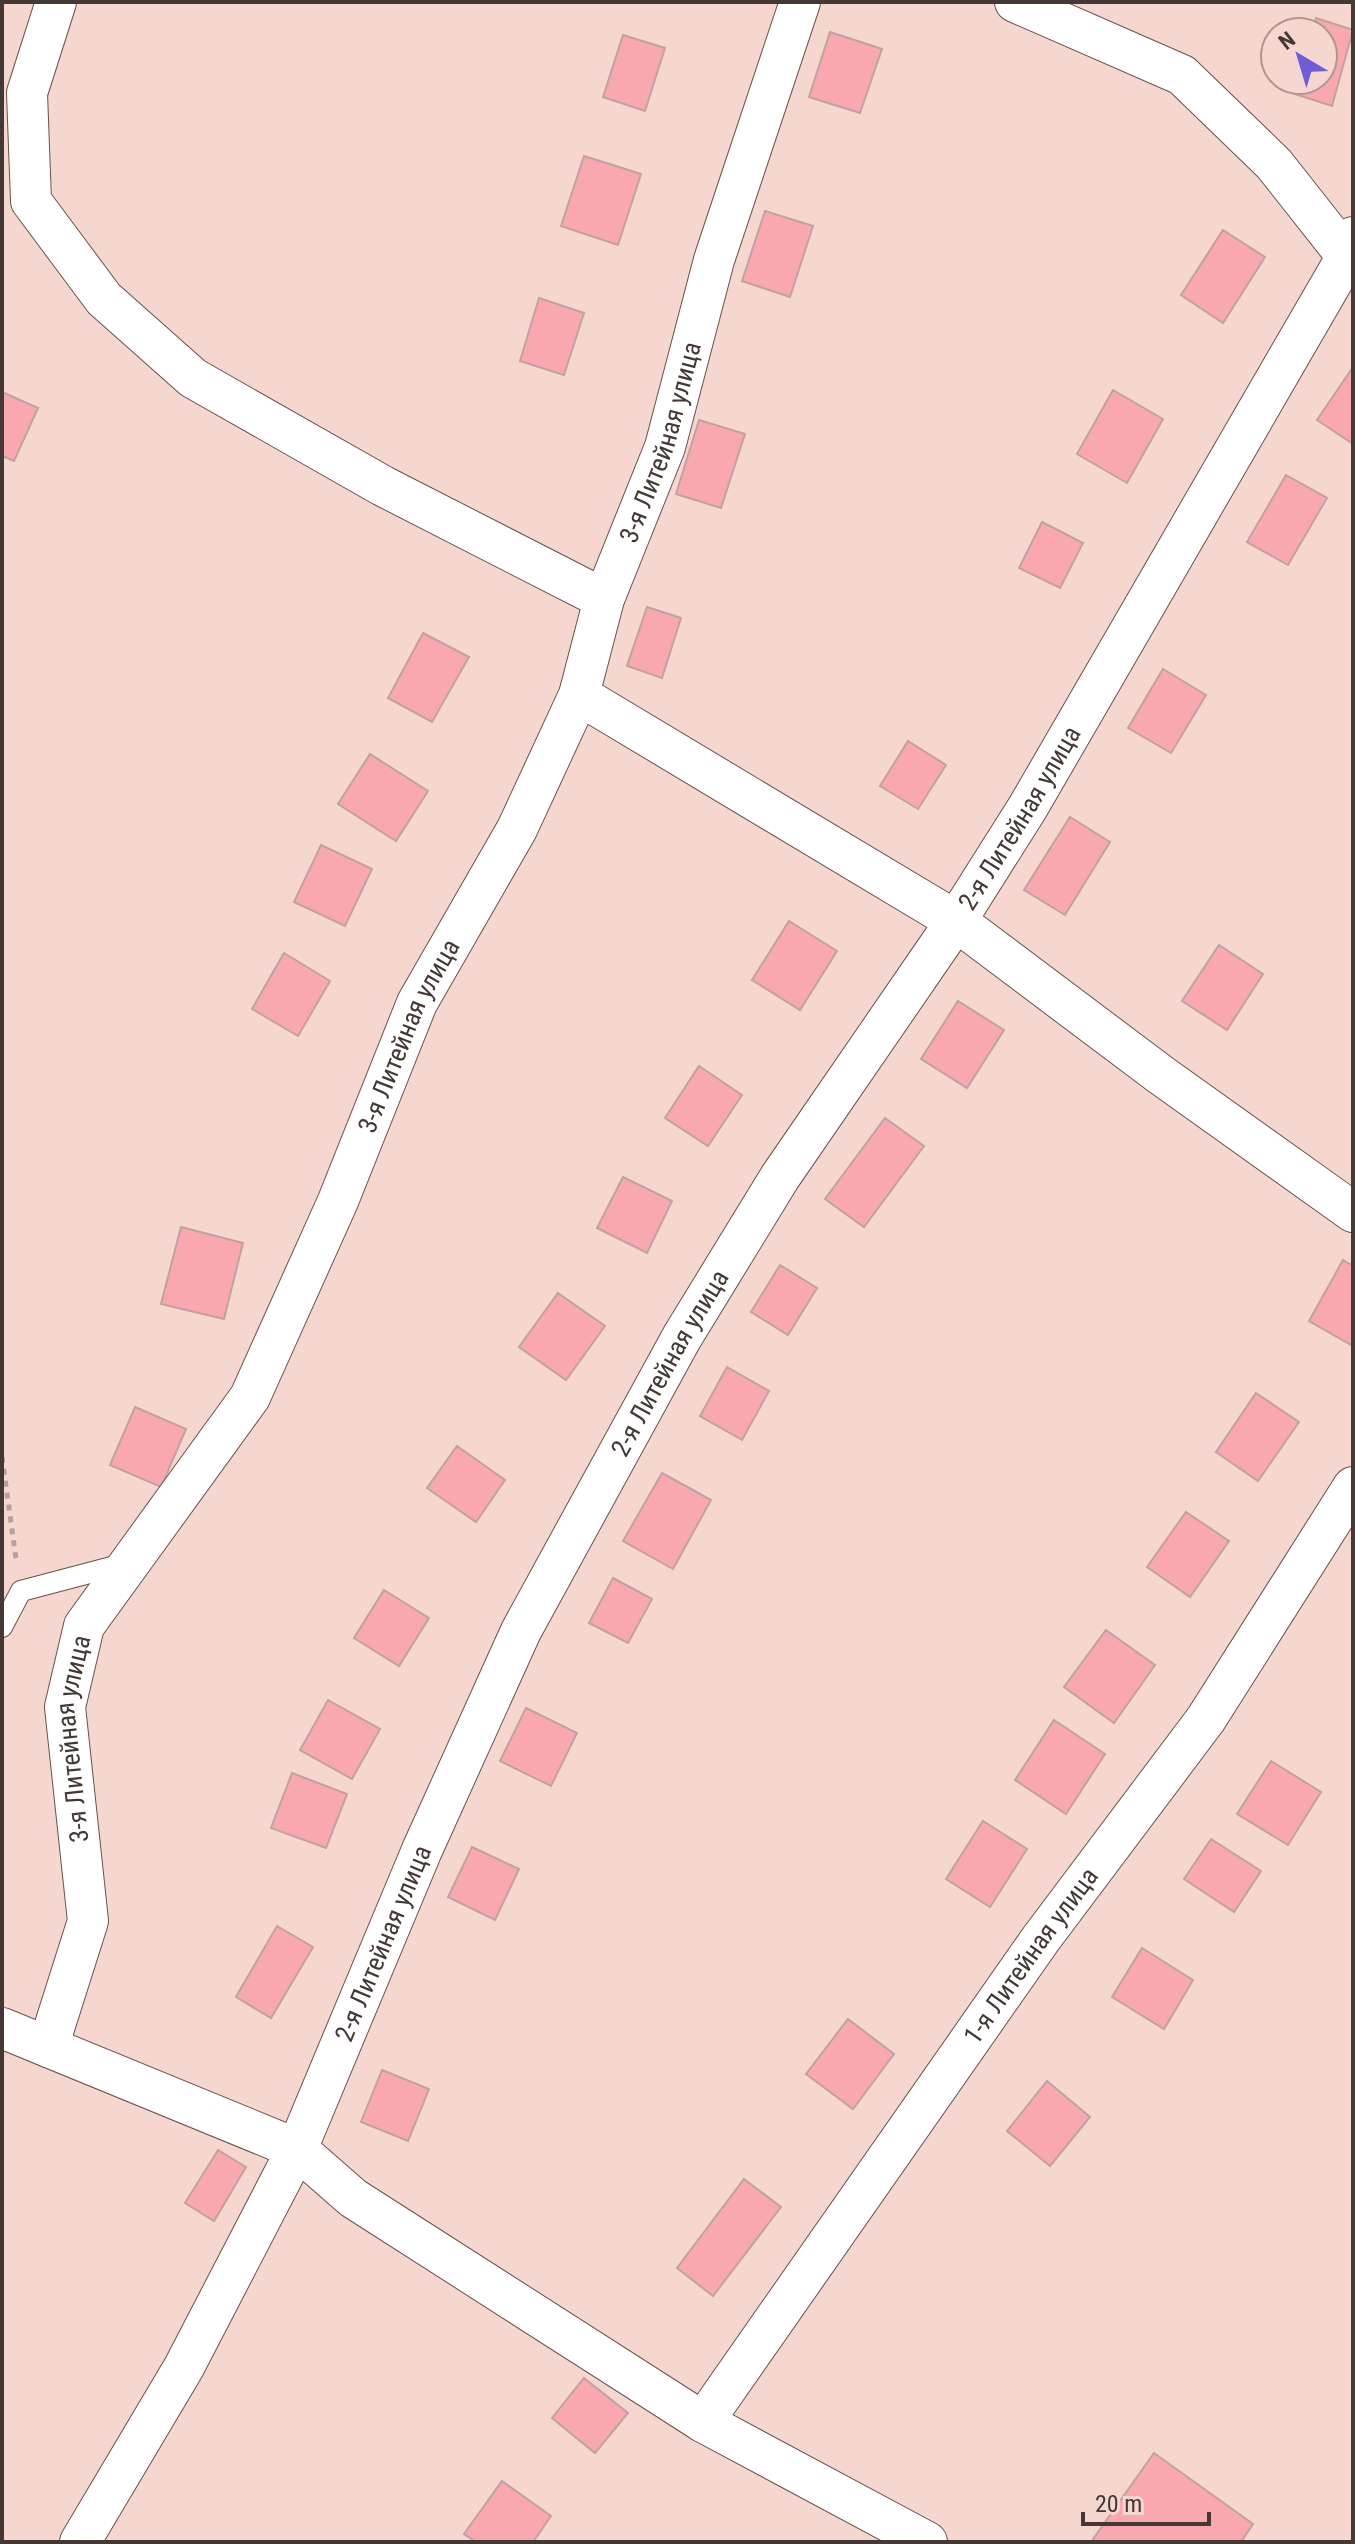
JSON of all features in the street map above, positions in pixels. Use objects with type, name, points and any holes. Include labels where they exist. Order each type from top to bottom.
[{"type":"street","points":[[56,2],[27,93],[31,201],[104,299],[181,368],[383,486],[604,599]]},
{"type":"street","name":"3-я Литейная улица","points":[[48,2047],[88,1921],[65,1707],[84,1626],[250,1397],[338,1201],[417,1003],[517,829],[579,695],[604,599],[665,447],[714,260],[800,2]]},
{"type":"street","points":[[1015,2],[1182,75],[1274,164],[1351,253]]},
{"type":"street","name":"2-я Литейная улица","points":[[80,2542],[184,2367],[297,2149],[422,1850],[521,1631],[682,1337],[763,1204],[956,921],[1028,807],[1351,253]]},
{"type":"street","points":[[579,695],[956,921],[1161,1075],[1353,1212]]},
{"type":"street","name":"1-я Литейная улица","points":[[703,2422],[1040,1940],[1206,1719],[1353,1487]]},
{"type":"street","points":[[2,2028],[297,2149],[353,2198],[703,2422],[927,2542]]},
{"type":"lane","points":[[2,1627],[21,1591],[134,1561]]},
{"type":"path","points":[[2,1457],[21,1591]]},
{"type":"building","points":[[1339,25],[1353,30],[1339,81]]},
{"type":"building","points":[[830,32],[882,49],[860,113],[809,97]]},
{"type":"building","points":[[623,35],[665,48],[645,111],[603,97]]},
{"type":"building","points":[[1301,96],[1335,96],[1332,106]]},
{"type":"building","points":[[584,156],[641,174],[618,245],[561,226]]},
{"type":"building","points":[[765,211],[813,226],[790,297],[742,281]]},
{"type":"building","points":[[1223,230],[1265,257],[1223,323],[1181,295]]},
{"type":"building","points":[[539,298],[584,313],[564,375],[520,361]]},
{"type":"building","points":[[1353,367],[1353,444],[1317,420]]},
{"type":"building","points":[[1113,390],[1163,419],[1127,483],[1077,454]]},
{"type":"building","points":[[2,392],[38,408],[14,461],[2,456]]},
{"type":"building","points":[[699,420],[745,434],[721,508],[676,494]]},
{"type":"building","points":[[1286,475],[1327,498],[1288,565],[1247,542]]},
{"type":"building","points":[[1042,522],[1083,543],[1060,588],[1019,568]]},
{"type":"building","points":[[647,607],[681,618],[662,678],[627,666]]},
{"type":"building","points":[[423,633],[469,657],[432,722],[388,698]]},
{"type":"building","points":[[1163,669],[1206,695],[1171,753],[1128,728]]},
{"type":"building","points":[[908,741],[946,765],[918,809],[880,786]]},
{"type":"building","points":[[370,754],[428,791],[396,841],[338,804]]},
{"type":"building","points":[[1070,817],[1110,842],[1065,915],[1024,890]]},
{"type":"building","points":[[321,845],[372,869],[345,926],[294,902]]},
{"type":"building","points":[[789,921],[837,951],[800,1010],[752,980]]},
{"type":"building","points":[[1219,945],[1263,974],[1227,1030],[1182,1001]]},
{"type":"building","points":[[284,953],[330,981],[298,1036],[252,1009]]},
{"type":"building","points":[[958,1001],[1004,1030],[967,1088],[921,1059]]},
{"type":"building","points":[[699,1066],[742,1095],[708,1146],[665,1118]]},
{"type":"building","points":[[885,1118],[924,1146],[864,1227],[825,1199]]},
{"type":"building","points":[[623,1177],[672,1201],[647,1253],[597,1228]]},
{"type":"building","points":[[181,1227],[243,1243],[224,1319],[161,1304]]},
{"type":"building","points":[[1343,1260],[1353,1266],[1353,1346],[1309,1321]]},
{"type":"building","points":[[780,1265],[817,1288],[788,1335],[751,1312]]},
{"type":"building","points":[[558,1293],[605,1326],[566,1380],[519,1347]]},
{"type":"building","points":[[727,1367],[769,1391],[742,1440],[700,1416]]},
{"type":"building","points":[[1256,1393],[1299,1422],[1258,1481],[1216,1452]]},
{"type":"building","points":[[135,1407],[186,1429],[161,1487],[110,1465]]},
{"type":"building","points":[[457,1446],[505,1480],[476,1522],[427,1488]]},
{"type":"building","points":[[662,1473],[711,1500],[673,1569],[623,1541]]},
{"type":"building","points":[[1186,1512],[1229,1541],[1190,1597],[1147,1567]]},
{"type":"building","points":[[613,1578],[652,1599],[628,1643],[589,1623]]},
{"type":"building","points":[[384,1590],[429,1618],[399,1666],[354,1638]]},
{"type":"building","points":[[1106,1630],[1155,1665],[1114,1723],[1064,1687]]},
{"type":"building","points":[[328,1700],[380,1729],[352,1779],[300,1750]]},
{"type":"building","points":[[526,1708],[577,1733],[551,1786],[500,1761]]},
{"type":"building","points":[[1054,1720],[1105,1754],[1066,1814],[1015,1780]]},
{"type":"building","points":[[1271,1761],[1321,1792],[1288,1845],[1237,1814]]},
{"type":"building","points":[[292,1773],[347,1794],[326,1848],[271,1828]]},
{"type":"building","points":[[983,1821],[1027,1849],[990,1907],[946,1879]]},
{"type":"building","points":[[1211,1839],[1261,1871],[1234,1912],[1184,1879]]},
{"type":"building","points":[[472,1847],[519,1869],[495,1920],[448,1897]]},
{"type":"building","points":[[277,1926],[313,1947],[271,2018],[236,1997]]},
{"type":"building","points":[[1142,1948],[1193,1980],[1164,2029],[1112,1997]]},
{"type":"building","points":[[848,2019],[894,2054],[853,2109],[806,2074]]},
{"type":"building","points":[[382,2070],[429,2089],[408,2141],[361,2122]]},
{"type":"building","points":[[1047,2081],[1090,2117],[1050,2166],[1007,2131]]},
{"type":"building","points":[[218,2150],[246,2167],[214,2221],[185,2203]]},
{"type":"building","points":[[744,2179],[781,2207],[713,2296],[677,2268]]},
{"type":"building","points":[[584,2378],[628,2413],[595,2453],[552,2418]]},
{"type":"building","points":[[1154,2453],[1253,2524],[1241,2542],[1091,2542]]},
{"type":"building","points":[[502,2481],[551,2516],[533,2542],[476,2542],[464,2534]]}]
